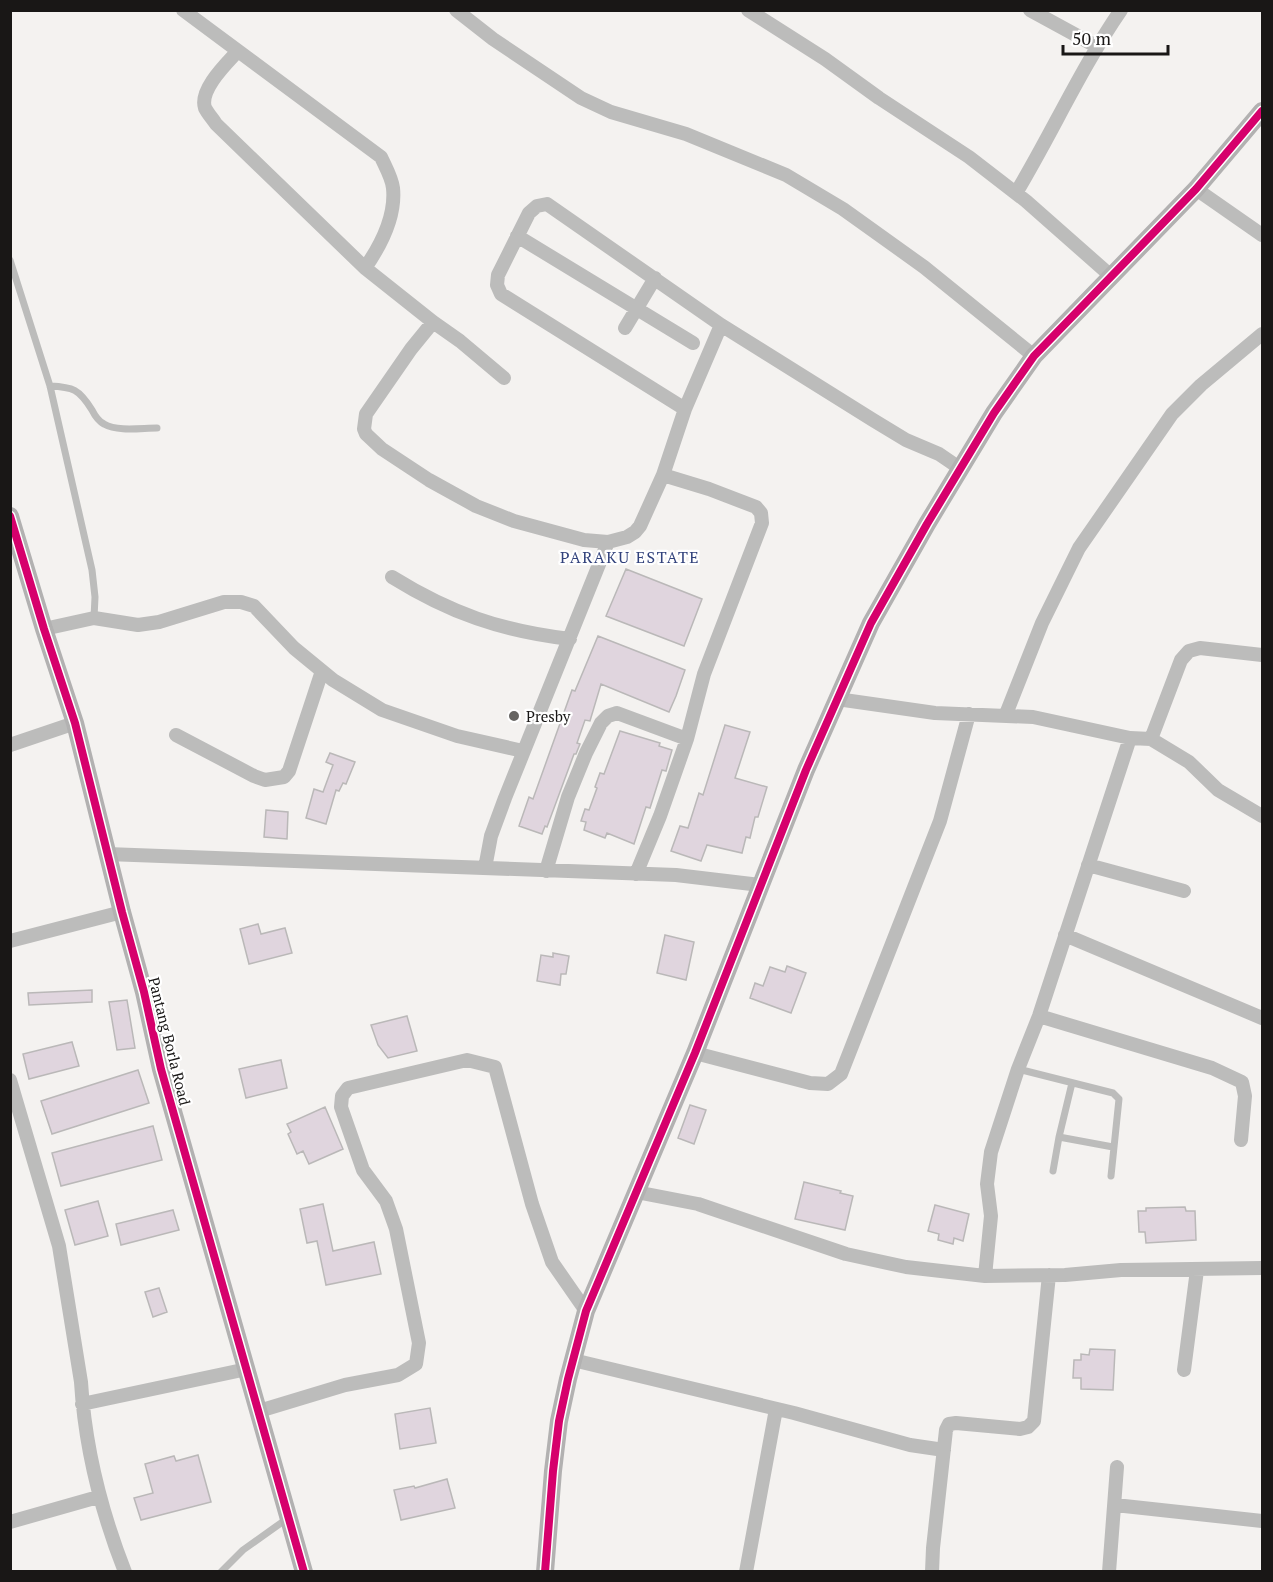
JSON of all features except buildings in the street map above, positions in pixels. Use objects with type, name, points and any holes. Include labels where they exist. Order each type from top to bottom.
[{"type":"street","points":[[183,10],[381,157],[393,187],[391,209],[387,229],[379,248],[365,268]]},
{"type":"street","points":[[456,10],[493,39],[581,98],[611,112],[686,134],[795,181],[843,209],[924,267],[1034,356]]},
{"type":"street","points":[[748,10],[825,59],[969,158],[1016,193],[1111,276]]},
{"type":"street","points":[[1030,10],[1096,46]]},
{"type":"street","points":[[1016,193],[1096,46],[1121,10]]},
{"type":"street","points":[[237,52],[213,78],[206,92],[204,107],[216,124],[365,268],[504,378]]},
{"type":"street","points":[[545,1572],[559,1421],[586,1311],[695,1053],[760,885],[837,699],[871,623],[994,413],[1034,356],[1196,189],[1263,111]]},
{"type":"street","points":[[1196,189],[1263,235]]},
{"type":"street","points":[[685,409],[501,294],[497,285],[498,275],[529,213],[537,206],[547,204],[721,325],[906,440],[939,454],[961,469]]},
{"type":"street","points":[[517,236],[693,343]]},
{"type":"street","points":[[625,328],[655,278]]},
{"type":"street","points":[[433,322],[411,349],[366,414],[364,429],[366,434],[382,449],[429,480],[476,506],[514,521],[584,540],[608,542],[617,541],[635,532],[663,475],[685,409],[721,325]]},
{"type":"street","points":[[1006,714],[1042,623],[1079,548],[1172,414],[1201,385],[1263,334]]},
{"type":"street","points":[[636,874],[660,816],[687,739],[704,674],[762,523],[761,513],[756,507],[663,475]]},
{"type":"street","name":"Pantang Borla Road","points":[[10,516],[75,723],[144,992],[161,1069],[304,1572]]},
{"type":"street","points":[[485,868],[491,836],[523,751],[608,542]]},
{"type":"street","points":[[392,577],[424,597],[482,621],[539,636],[570,639]]},
{"type":"street","points":[[44,628],[93,618],[138,625],[159,622],[224,602],[241,602],[254,606],[294,648],[348,691],[382,710],[457,736],[523,751]]},
{"type":"street","points":[[1151,739],[1181,660],[1189,651],[1200,648],[1263,655]]},
{"type":"street","points":[[176,735],[254,776],[265,780],[284,777],[322,671]]},
{"type":"street","points":[[837,699],[935,713],[1006,714],[1033,717],[1130,738],[1151,739],[1189,762],[1218,790],[1263,816]]},
{"type":"street","points":[[546,871],[568,797],[581,764],[601,723],[608,716],[617,713],[687,739]]},
{"type":"street","points":[[695,1053],[810,1083],[828,1084],[841,1074],[940,821],[969,714]]},
{"type":"street","points":[[10,745],[75,723]]},
{"type":"street","points":[[984,1275],[990,1216],[987,1184],[991,1152],[1018,1069],[1039,1016],[1130,738]]},
{"type":"street","points":[[107,854],[676,875],[760,885]]},
{"type":"street","points":[[1088,865],[1184,891]]},
{"type":"street","points":[[10,941],[122,912]]},
{"type":"street","points":[[1065,935],[1263,1018]]},
{"type":"street","points":[[1039,1016],[1212,1068],[1242,1082],[1245,1096],[1241,1140]]},
{"type":"street","points":[[259,1411],[345,1385],[398,1375],[416,1364],[419,1343],[396,1229],[386,1201],[363,1170],[340,1107],[342,1096],[348,1088],[467,1060],[495,1067],[532,1204],[552,1262],[586,1311]]},
{"type":"street","points":[[10,1080],[58,1246],[98,1497],[125,1572]]},
{"type":"street","points":[[636,1192],[698,1204],[846,1254],[906,1267],[984,1275],[1263,1268]]},
{"type":"street","points":[[1184,1370],[1197,1270]]},
{"type":"street","points":[[932,1572],[946,1430],[949,1424],[1020,1429],[1028,1427],[1034,1420],[1049,1275]]},
{"type":"street","points":[[573,1360],[776,1409],[910,1445],[944,1450]]},
{"type":"street","points":[[82,1404],[247,1369]]},
{"type":"street","points":[[746,1572],[776,1409]]},
{"type":"street","points":[[1109,1572],[1117,1467]]},
{"type":"street","points":[[10,1522],[98,1497]]},
{"type":"street","points":[[1115,1505],[1263,1521]]},
{"type":"lane","points":[[10,260],[50,386],[92,570],[95,597],[93,618]]},
{"type":"lane","points":[[50,386],[67,387],[76,391],[83,396],[97,419],[105,425],[157,428]]},
{"type":"lane","points":[[1018,1069],[1113,1094],[1119,1099],[1111,1176]]},
{"type":"lane","points":[[1053,1172],[1072,1083]]},
{"type":"lane","points":[[1059,1137],[1113,1147]]},
{"type":"lane","points":[[221,1572],[243,1550],[290,1517]]},
{"type":"cycle path","points":[[545,1572],[559,1421],[586,1311],[695,1053],[806,770],[871,623],[994,413],[1034,356],[1196,189],[1262,111]]},
{"type":"cycle path","points":[[10,516],[75,723],[144,992],[161,1069],[304,1572]]},
{"type":"place","name":"Presby","points":[[514,716]]},
{"type":"district","name":"PARAKU ESTATE","points":[[630,557]]}]
